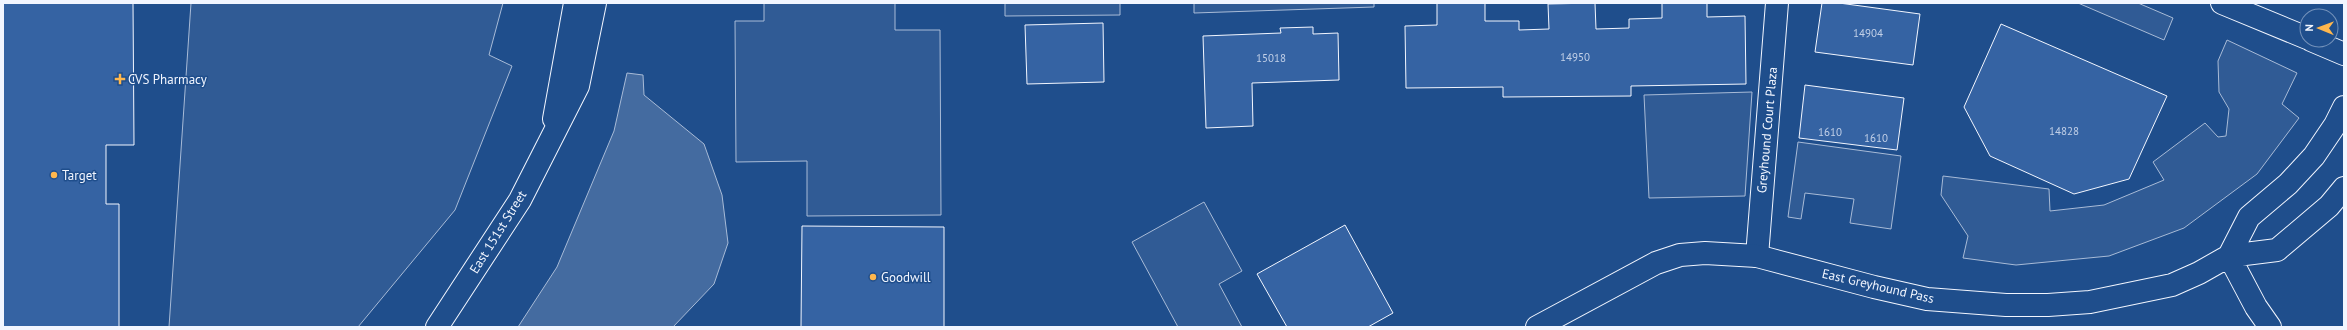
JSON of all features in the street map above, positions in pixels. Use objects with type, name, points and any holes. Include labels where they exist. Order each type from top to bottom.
[{"type":"street","name":"East 151st Street","points":[[552,134],[575,3]]},
{"type":"street","name":"East 151st Street","points":[[437,327],[520,200],[552,134],[578,86],[595,3]]},
{"type":"street","name":"Greyhound Court Plaza","points":[[1756,256],[1777,3]]},
{"type":"street","points":[[2222,3],[2299,35]]},
{"type":"street","points":[[2330,48],[2344,54]]},
{"type":"street","points":[[2270,327],[2256,307],[2230,256],[2249,217],[2288,184],[2314,156],[2335,125],[2344,107]]},
{"type":"street","name":"East Greyhound Pass","points":[[1536,327],[1629,276],[1674,257],[1705,253],[1756,256],[1874,287],[1927,299],[2006,305],[2048,305],[2090,302],[2172,285],[2199,273],[2230,256],[2278,250],[2329,206],[2344,188]]},
{"type":"shaded area","points":[[191,3],[503,3],[489,55],[512,66],[455,210],[358,327],[169,327]]},
{"type":"shaded area","points":[[764,3],[895,3],[895,30],[940,30],[941,215],[807,216],[807,161],[736,162],[735,21],[764,21]]},
{"type":"shaded area","points":[[1005,3],[1120,3],[1120,15],[1005,16]]},
{"type":"shaded area","points":[[1194,3],[1374,3],[1374,7],[1194,13]]},
{"type":"shaded area","points":[[2078,3],[2138,3],[2173,18],[2164,40]]},
{"type":"shaded area","points":[[2227,40],[2297,73],[2282,104],[2299,118],[2257,174],[2184,228],[2109,256],[2016,265],[1963,258],[1968,236],[1941,195],[1943,176],[2049,189],[2050,211],[2104,205],[2164,180],[2153,162],[2205,123],[2218,137],[2226,136],[2229,109],[2219,92],[2218,61]]},
{"type":"shaded area","points":[[627,73],[643,75],[644,95],[704,144],[722,195],[728,243],[714,284],[673,327],[518,327],[557,267],[614,131]]},
{"type":"shaded area","points":[[1752,92],[1745,196],[1649,198],[1644,95]]},
{"type":"shaded area","points":[[1798,142],[1901,156],[1891,229],[1850,223],[1854,199],[1805,193],[1801,219],[1788,217]]},
{"type":"shaded area","points":[[1204,202],[1242,271],[1219,284],[1242,327],[1178,327],[1132,242]]},
{"type":"building","name":"Target","points":[[3,3],[133,3],[134,145],[106,145],[106,204],[119,204],[119,327],[3,327]]},
{"type":"building","points":[[1437,3],[1485,3],[1485,21],[1519,21],[1519,30],[1549,29],[1548,4],[1595,3],[1596,29],[1629,28],[1629,19],[1662,18],[1662,3],[1707,3],[1707,17],[1745,16],[1746,84],[1631,86],[1631,96],[1503,97],[1503,87],[1406,88],[1405,26],[1437,25]]},
{"type":"building","points":[[1822,3],[1839,3],[1920,14],[1913,65],[1815,52]]},
{"type":"building","points":[[1103,23],[1104,82],[1027,84],[1025,25]]},
{"type":"building","points":[[2001,24],[2167,96],[2129,179],[2074,194],[1990,156],[1964,107]]},
{"type":"building","points":[[1313,27],[1313,34],[1338,33],[1339,80],[1252,83],[1253,126],[1206,128],[1203,36],[1281,33],[1280,28]]},
{"type":"building","points":[[1805,85],[1904,98],[1897,150],[1799,138]]},
{"type":"building","points":[[1345,225],[1393,313],[1368,327],[1287,327],[1257,274]]},
{"type":"building","name":"Goodwill","points":[[802,226],[944,227],[944,327],[801,327]]},
{"type":"place","name":"CVS Pharmacy","points":[[120,79]]},
{"type":"place","name":"Target","points":[[54,175]]},
{"type":"place","name":"Goodwill","points":[[873,277]]}]
